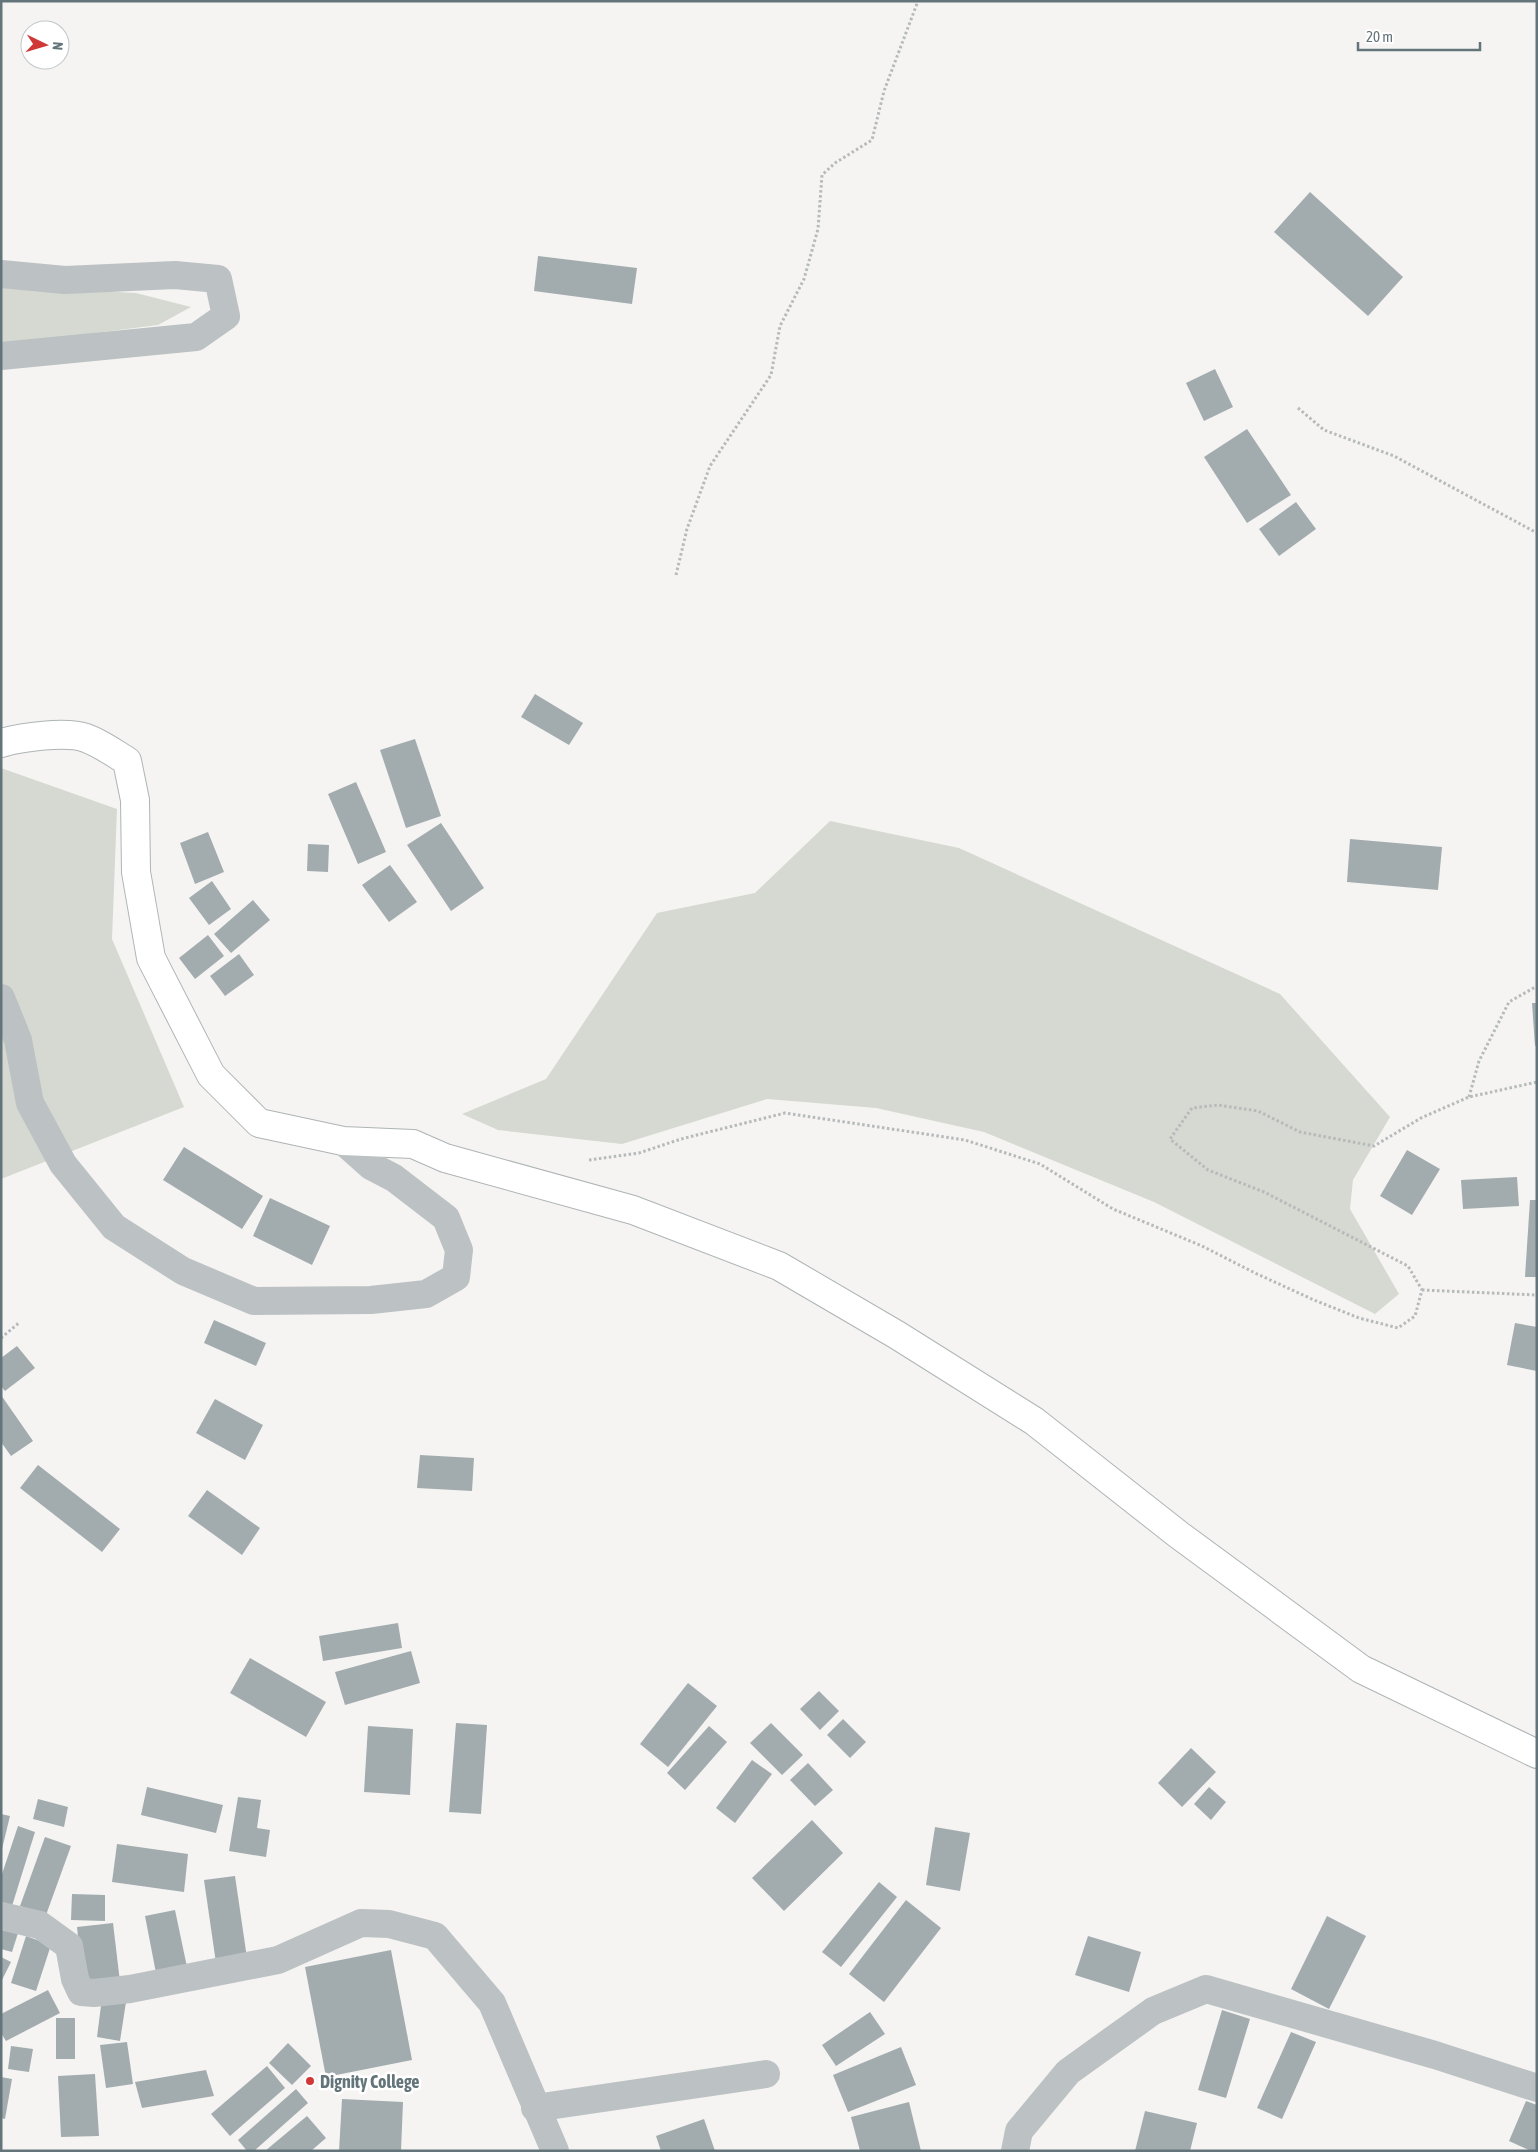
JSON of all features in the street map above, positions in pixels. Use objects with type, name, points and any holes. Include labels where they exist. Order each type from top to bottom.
[{"type":"main road","points":[[1,743],[19,738],[49,736],[85,738],[127,760],[135,800],[136,872],[151,958],[212,1075],[259,1124],[343,1141],[413,1144],[445,1158],[633,1210],[779,1266],[897,1335],[1034,1421],[1179,1536],[1361,1669],[1537,1754]]},
{"type":"street","points":[[1,274],[65,280],[175,275],[218,279],[226,316],[196,337],[1,356]]},
{"type":"street","points":[[1,998],[18,1040],[30,1103],[63,1164],[114,1227],[183,1271],[254,1301],[371,1300],[426,1294],[456,1277],[459,1250],[446,1218],[394,1178],[371,1166],[343,1141]]},
{"type":"street","points":[[1,1916],[40,1925],[69,1946],[75,1979],[82,1992],[94,1993],[130,1989],[278,1960],[361,1923],[389,1924],[435,1936],[492,2003],[535,2108],[555,2151]]},
{"type":"street","points":[[1014,2151],[1019,2131],[1068,2072],[1153,2011],[1206,1989],[1435,2055],[1537,2088]]},
{"type":"street","points":[[535,2108],[766,2074]]},
{"type":"path","points":[[676,575],[687,529],[710,466],[771,375],[780,326],[804,279],[818,229],[822,175],[836,163],[872,140],[884,91],[918,1]]},
{"type":"path","points":[[1298,408],[1324,430],[1394,456],[1537,533]]},
{"type":"path","points":[[1469,1096],[1479,1061],[1509,1002],[1537,986]]},
{"type":"path","points":[[586,1160],[639,1153],[681,1139],[785,1113],[965,1140],[1040,1164],[1113,1209],[1202,1246],[1255,1273],[1359,1318],[1398,1328],[1415,1316],[1422,1290],[1408,1266],[1264,1192],[1208,1170],[1170,1139],[1192,1108],[1218,1105],[1258,1111],[1300,1132],[1374,1146],[1421,1118],[1469,1096],[1537,1082]]},
{"type":"path","points":[[1422,1290],[1537,1295]]},
{"type":"path","points":[[1,1338],[20,1322]]},
{"type":"shaded area","points":[[1,286],[136,293],[191,307],[158,325],[1,345]]},
{"type":"shaded area","points":[[1,768],[117,809],[112,939],[184,1107],[1,1179]]},
{"type":"shaded area","points":[[830,821],[959,848],[1280,994],[1390,1117],[1353,1180],[1350,1209],[1399,1294],[1375,1314],[1154,1202],[984,1132],[876,1108],[767,1099],[622,1144],[498,1130],[462,1114],[546,1079],[657,913],[755,893]]},
{"type":"building","points":[[1310,192],[1403,277],[1368,316],[1274,232]]},
{"type":"building","points":[[538,256],[637,268],[632,304],[534,291]]},
{"type":"building","points":[[1215,369],[1233,407],[1204,421],[1186,383]]},
{"type":"building","points":[[1247,429],[1291,495],[1247,523],[1204,457]]},
{"type":"building","points":[[1296,502],[1316,529],[1279,556],[1259,529]]},
{"type":"building","points":[[535,694],[583,723],[569,745],[521,717]]},
{"type":"building","points":[[415,739],[441,816],[406,828],[380,750]]},
{"type":"building","points":[[356,782],[386,852],[358,864],[328,794]]},
{"type":"building","points":[[441,823],[484,888],[451,911],[407,845]]},
{"type":"building","points":[[208,832],[224,872],[195,884],[180,843]]},
{"type":"building","points":[[1350,839],[1442,847],[1438,890],[1347,882]]},
{"type":"building","points":[[308,844],[329,845],[328,872],[307,871]]},
{"type":"building","points":[[390,865],[417,902],[389,922],[362,885]]},
{"type":"building","points":[[212,881],[231,909],[209,925],[189,898]]},
{"type":"building","points":[[253,900],[270,920],[231,953],[214,934]]},
{"type":"building","points":[[208,935],[224,956],[195,979],[179,958]]},
{"type":"building","points":[[239,954],[254,975],[225,996],[210,976]]},
{"type":"building","points":[[1532,1003],[1537,1003],[1537,1045],[1535,1046]]},
{"type":"building","points":[[184,1147],[263,1196],[242,1229],[163,1180]]},
{"type":"building","points":[[1407,1150],[1440,1169],[1412,1215],[1380,1196]]},
{"type":"building","points":[[1517,1177],[1519,1206],[1463,1209],[1461,1180]]},
{"type":"building","points":[[270,1198],[330,1226],[312,1265],[253,1236]]},
{"type":"building","points":[[1530,1200],[1537,1200],[1537,1277],[1525,1277]]},
{"type":"building","points":[[214,1320],[266,1343],[256,1366],[204,1343]]},
{"type":"building","points":[[1515,1323],[1537,1327],[1537,1371],[1507,1365]]},
{"type":"building","points":[[17,1346],[35,1368],[5,1391],[1,1386],[1,1358]]},
{"type":"building","points":[[1,1395],[33,1441],[11,1456],[1,1442]]},
{"type":"building","points":[[215,1399],[263,1425],[245,1460],[196,1433]]},
{"type":"building","points":[[420,1455],[474,1458],[472,1491],[417,1488]]},
{"type":"building","points":[[38,1465],[120,1529],[102,1552],[20,1488]]},
{"type":"building","points":[[207,1490],[260,1528],[242,1555],[188,1516]]},
{"type":"building","points":[[398,1623],[402,1648],[323,1661],[319,1636]]},
{"type":"building","points":[[411,1651],[420,1683],[345,1705],[335,1672]]},
{"type":"building","points":[[250,1658],[326,1702],[306,1737],[230,1693]]},
{"type":"building","points":[[688,1683],[717,1706],[668,1767],[640,1744]]},
{"type":"building","points":[[819,1691],[839,1711],[820,1730],[800,1709]]},
{"type":"building","points":[[843,1719],[866,1742],[850,1758],[827,1735]]},
{"type":"building","points":[[456,1723],[487,1725],[481,1814],[449,1812]]},
{"type":"building","points":[[771,1723],[803,1755],[782,1775],[750,1743]]},
{"type":"building","points":[[368,1726],[413,1729],[410,1795],[364,1792]]},
{"type":"building","points":[[709,1726],[727,1742],[685,1790],[667,1773]]},
{"type":"building","points":[[1191,1748],[1216,1772],[1182,1807],[1158,1783]]},
{"type":"building","points":[[752,1760],[772,1774],[735,1823],[716,1808]]},
{"type":"building","points":[[808,1763],[833,1790],[815,1806],[790,1780]]},
{"type":"building","points":[[147,1787],[223,1805],[216,1833],[141,1815]]},
{"type":"building","points":[[1209,1787],[1226,1802],[1211,1820],[1194,1804]]},
{"type":"building","points":[[238,1797],[261,1800],[257,1828],[270,1830],[266,1857],[229,1851]]},
{"type":"building","points":[[38,1799],[68,1807],[64,1827],[33,1819]]},
{"type":"building","points":[[1,1814],[10,1816],[2,1849],[1,1849]]},
{"type":"building","points":[[812,1820],[843,1853],[784,1911],[752,1878]]},
{"type":"building","points":[[18,1826],[35,1832],[12,1906],[1,1903],[1,1877]]},
{"type":"building","points":[[935,1827],[970,1833],[960,1891],[926,1885]]},
{"type":"building","points":[[45,1837],[71,1846],[46,1915],[20,1906]]},
{"type":"building","points":[[117,1844],[188,1854],[184,1892],[112,1882]]},
{"type":"building","points":[[235,1876],[247,1958],[216,1963],[204,1880]]},
{"type":"building","points":[[879,1882],[897,1897],[841,1967],[822,1952]]},
{"type":"building","points":[[72,1894],[105,1895],[105,1921],[71,1920]]},
{"type":"building","points":[[906,1900],[941,1928],[884,2002],[849,1974]]},
{"type":"building","points":[[175,1910],[187,1967],[156,1973],[145,1916]]},
{"type":"building","points":[[1327,1916],[1366,1936],[1329,2009],[1291,1989]]},
{"type":"building","points":[[113,1923],[120,1982],[83,1986],[77,1927]]},
{"type":"building","points":[[1,1928],[18,1933],[12,1952],[1,1949]]},
{"type":"building","points":[[26,1936],[51,1945],[36,1991],[11,1983]]},
{"type":"building","points":[[1088,1936],[1141,1952],[1129,1992],[1075,1975]]},
{"type":"building","points":[[391,1950],[412,2060],[326,2077],[305,1967]]},
{"type":"building","points":[[1,1957],[11,1962],[1,1982]]},
{"type":"building","points":[[48,1990],[60,2013],[6,2041],[1,2033],[1,2014]]},
{"type":"building","points":[[102,1998],[126,2002],[120,2041],[97,2037]]},
{"type":"building","points":[[1222,2010],[1250,2019],[1226,2098],[1198,2090]]},
{"type":"building","points":[[870,2012],[885,2034],[836,2066],[822,2045]]},
{"type":"building","points":[[56,2018],[75,2018],[75,2059],[56,2059]]},
{"type":"building","points":[[1291,2032],[1316,2042],[1282,2119],[1257,2108]]},
{"type":"building","points":[[127,2042],[133,2084],[106,2088],[100,2045]]},
{"type":"building","points":[[288,2043],[311,2066],[292,2085],[269,2063]]},
{"type":"building","points":[[11,2046],[33,2049],[29,2072],[8,2069]]},
{"type":"building","points":[[901,2047],[916,2085],[848,2112],[833,2075]]},
{"type":"building","points":[[267,2066],[285,2088],[230,2136],[211,2114]]},
{"type":"building","points":[[206,2070],[214,2096],[142,2108],[135,2082]]},
{"type":"building","points":[[95,2074],[99,2136],[61,2137],[58,2076]]},
{"type":"building","points":[[1,2077],[12,2079],[5,2119],[1,2118]]},
{"type":"building","points":[[296,2089],[308,2103],[254,2151],[247,2151],[238,2140]]},
{"type":"building","points":[[342,2099],[403,2102],[401,2151],[339,2151]]},
{"type":"building","points":[[1526,2101],[1537,2105],[1537,2151],[1531,2151],[1509,2141]]},
{"type":"building","points":[[909,2102],[921,2151],[860,2151],[851,2117]]},
{"type":"building","points":[[1145,2111],[1197,2123],[1190,2151],[1135,2151]]},
{"type":"building","points":[[307,2116],[326,2138],[311,2151],[265,2151]]},
{"type":"building","points":[[704,2119],[715,2151],[661,2151],[656,2136]]},
{"type":"place","name":"Dignity College","points":[[310,2081]]}]
